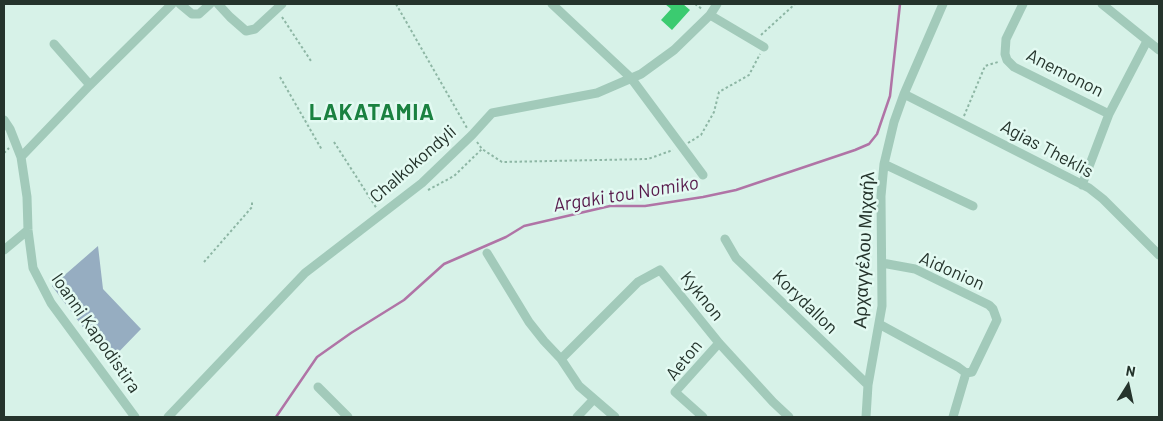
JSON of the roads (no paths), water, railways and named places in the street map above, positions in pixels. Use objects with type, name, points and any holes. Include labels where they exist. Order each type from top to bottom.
[{"type":"street","points":[[21,157],[172,4]]},
{"type":"street","points":[[180,4],[192,14],[199,14],[210,4]]},
{"type":"street","points":[[218,4],[246,31],[255,29],[279,6]]},
{"type":"street","points":[[552,4],[631,78],[703,175]]},
{"type":"street","name":"Chalkokondyli","points":[[168,417],[305,273],[422,182],[472,135],[492,113],[597,93],[641,74],[674,50],[710,16],[717,4]]},
{"type":"street","name":"Αρχαγγέλου Μιχαήλ","points":[[866,417],[868,385],[882,306],[881,196],[884,164],[889,139],[904,94],[943,4]]},
{"type":"street","name":"Anemonon","points":[[1023,4],[1006,39],[1005,54],[1007,60],[1014,67],[1109,114]]},
{"type":"street","points":[[1102,4],[1159,50]]},
{"type":"street","points":[[710,16],[764,47]]},
{"type":"street","points":[[1082,185],[1109,114],[1147,41]]},
{"type":"street","points":[[54,44],[90,85]]},
{"type":"street","name":"Agias Theklis","points":[[904,94],[1082,185],[1104,199],[1158,250]]},
{"type":"street","name":"Ioanni Kapodistira","points":[[4,120],[10,129],[21,157],[27,197],[28,230],[33,268],[51,303],[135,417]]},
{"type":"street","points":[[884,164],[973,206]]},
{"type":"street","points":[[4,250],[28,230]]},
{"type":"street","name":"Korydallon","points":[[725,239],[736,258],[868,385]]},
{"type":"street","points":[[487,253],[529,322],[561,359],[579,386],[615,417]]},
{"type":"street","name":"Aidonion","points":[[882,263],[915,269],[989,305],[993,309],[997,320],[972,372],[966,373]]},
{"type":"street","name":"Kyknon","points":[[561,359],[638,282],[660,270],[719,343],[789,417]]},
{"type":"street","points":[[879,324],[966,373],[954,417]]},
{"type":"street","name":"Aeton","points":[[703,417],[675,392],[719,343]]},
{"type":"street","points":[[318,387],[348,417]]},
{"type":"street","points":[[577,417],[594,399]]},
{"type":"waterway","name":"Argaki tou Nomiko","points":[[276,417],[317,357],[404,300],[444,264],[506,237],[524,226],[610,206],[645,206],[736,190],[869,144],[877,134],[890,96],[900,4]]},
{"type":"district","name":"LAKATAMIA","points":[[372,113]]}]
